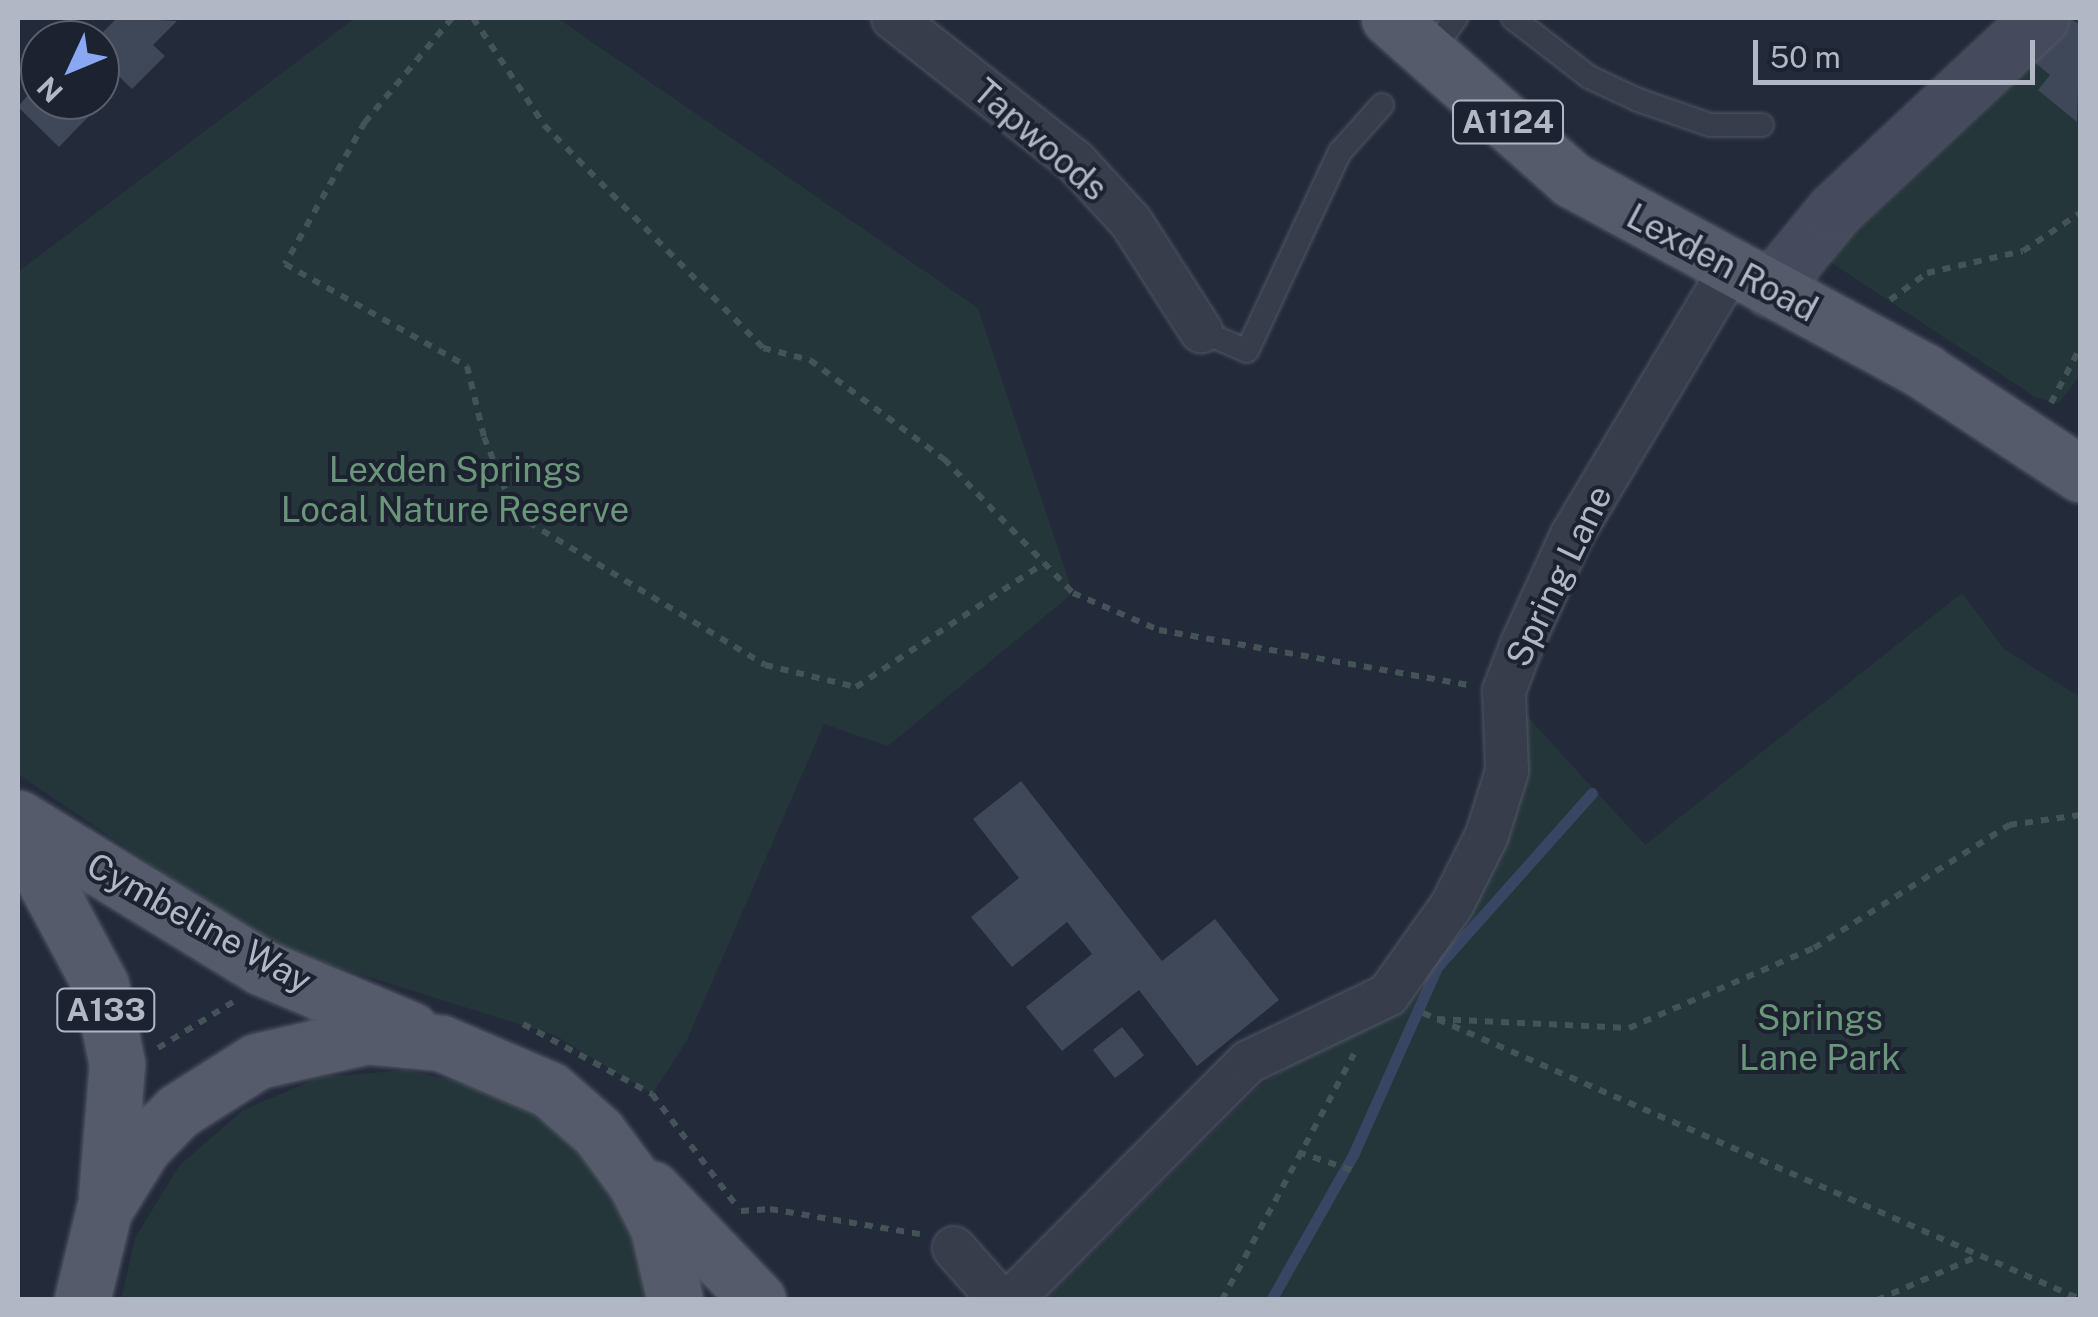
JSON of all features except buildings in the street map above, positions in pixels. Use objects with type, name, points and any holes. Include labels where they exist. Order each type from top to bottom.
[{"type":"main road","name":"Lexden Road","points":[[1389,18],[1444,35],[1572,180],[2030,439],[2080,474]]},
{"type":"main road","name":"Cymbeline Way","points":[[18,818],[263,968],[550,1090],[598,1132]]},
{"type":"main road","name":"Cymbeline Way","points":[[18,831],[101,986],[117,1064],[104,1210]]},
{"type":"main road","points":[[82,1298],[104,1210],[144,1147],[178,1111],[258,1061],[367,1036],[441,1043]]},
{"type":"main road","points":[[598,1132],[658,1227],[675,1300]]},
{"type":"main road","points":[[598,1132],[758,1300]]},
{"type":"street","name":"Tapwoods","points":[[893,18],[1074,161],[1130,222],[1200,330]]},
{"type":"street","points":[[1750,278],[1835,210],[2040,18]]},
{"type":"street","name":"Spring Lane","points":[[1012,1300],[1248,1062],[1388,995],[1452,905],[1488,835],[1507,771],[1504,691],[1572,535],[1750,278]]},
{"type":"street","points":[[954,1248],[1000,1300]]},
{"type":"lane","points":[[1513,18],[1589,78],[1638,100],[1710,125],[1762,125]]},
{"type":"lane","points":[[1200,330],[1247,350],[1340,152],[1382,105]]},
{"type":"path","points":[[452,18],[365,122],[285,264],[468,366],[484,437],[516,514],[765,665],[856,687],[1044,563]]},
{"type":"path","points":[[473,18],[544,124],[763,348],[810,360],[944,460],[1072,592],[1159,630],[1504,691]]},
{"type":"path","points":[[1872,291],[1889,300],[1928,272],[2023,252],[2080,213]]},
{"type":"path","points":[[2030,439],[2080,348]]},
{"type":"path","points":[[2080,816],[2009,825],[1814,948],[1630,1028],[1431,1018],[2080,1300]]},
{"type":"path","points":[[117,1064],[139,1060],[254,990],[263,968]]},
{"type":"path","points":[[1222,1300],[1298,1152],[1388,995]]},
{"type":"path","points":[[1298,1152],[1357,1172]]},
{"type":"path","points":[[741,1212],[862,1222],[954,1248]]},
{"type":"path","points":[[1877,1300],[1979,1255]]},
{"type":"green space","name":"Lexden Springs Local Nature Reserve","points":[[355,18],[557,18],[978,308],[1073,593],[888,746],[824,724],[686,1042],[652,1094],[554,1035],[273,947],[18,774],[18,272]]},
{"type":"green space","points":[[2052,18],[2080,18],[2080,376],[2059,403],[2035,397],[1830,262],[1830,246]]},
{"type":"green space","name":"Springs Lane Park","points":[[1962,593],[2004,649],[2080,697],[2080,1299],[1043,1300],[1258,1087],[1376,1007],[1487,835],[1504,691],[1645,845]]},
{"type":"green space","points":[[406,1070],[489,1089],[562,1133],[623,1205],[655,1300],[121,1300],[135,1238],[179,1166],[243,1110],[321,1077]]},
{"type":"waterway","points":[[1271,1300],[1353,1155],[1437,967],[1592,793]]}]
